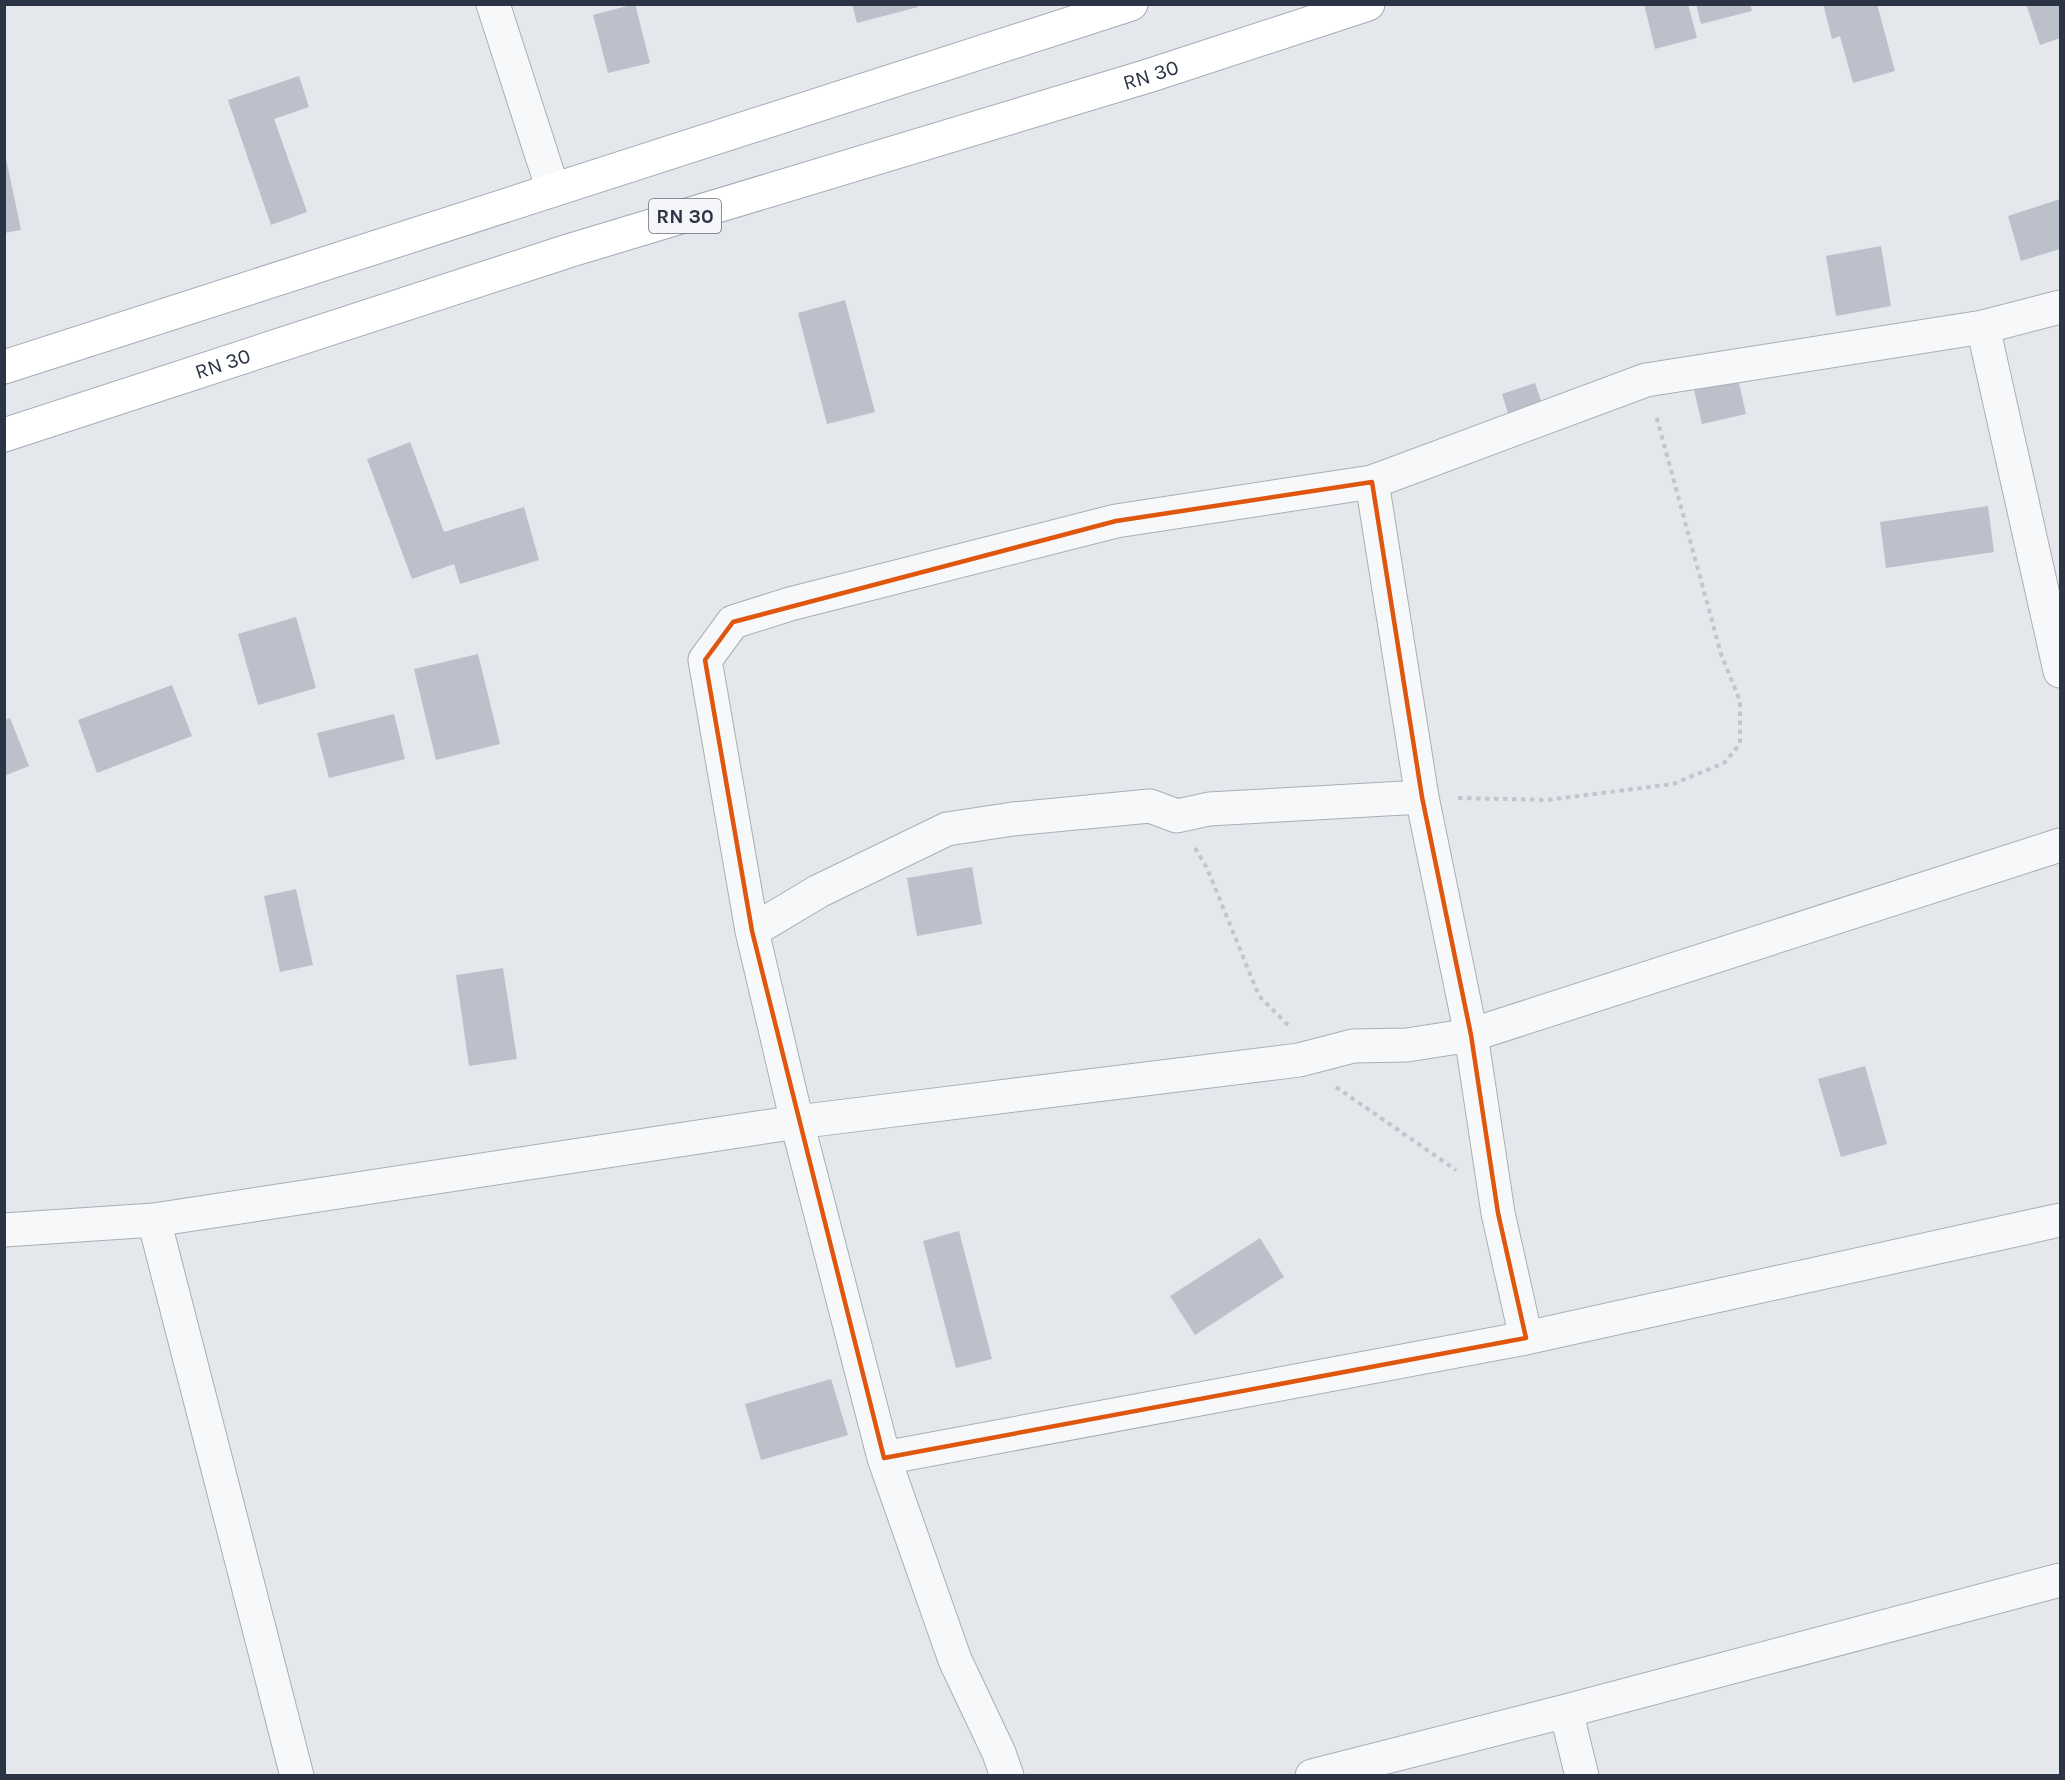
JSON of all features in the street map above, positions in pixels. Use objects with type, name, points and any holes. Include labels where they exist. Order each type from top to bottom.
[{"type":"main road","name":"RN 30","points":[[4,435],[568,251],[1148,76],[1368,4]]},
{"type":"main road","points":[[4,367],[1129,5]]},
{"type":"street","points":[[493,4],[553,190]]},
{"type":"street","points":[[1007,1776],[955,1660],[884,1458],[797,1122],[752,931],[705,660],[733,622],[790,604],[1116,521],[1372,482],[1646,380],[1983,327],[2061,307]]},
{"type":"street","points":[[1983,327],[2061,671]]},
{"type":"street","points":[[1372,482],[1422,797],[1472,1035],[1498,1214],[1527,1338]]},
{"type":"street","points":[[752,931],[819,891],[947,829],[1013,819],[1150,806],[1177,816],[1209,809],[1422,797]]},
{"type":"street","points":[[4,1230],[154,1220],[797,1122],[1299,1060],[1353,1046],[1407,1045],[1472,1035],[2061,845]]},
{"type":"street","points":[[154,1220],[297,1776]]},
{"type":"street","points":[[884,1458],[1527,1338],[2061,1220]]},
{"type":"street","points":[[1312,1776],[2061,1580]]},
{"type":"street","points":[[1566,1711],[1582,1776]]},
{"type":"path","points":[[1422,797],[1547,800],[1673,784],[1724,763],[1740,744],[1740,701],[1721,654],[1646,380]]},
{"type":"path","points":[[1177,816],[1207,868],[1259,996],[1291,1028]]},
{"type":"path","points":[[1299,1060],[1388,1125],[1458,1172]]},
{"type":"highlighted area","points":[[1372,482],[1422,797],[1471,1035],[1498,1213],[1526,1338],[884,1458],[752,931],[705,660],[733,622],[1116,521]]},
{"type":"building","points":[[635,4],[650,63],[608,73],[593,15]]},
{"type":"building","points":[[852,4],[917,4],[918,7],[857,23]]},
{"type":"building","points":[[1644,4],[1688,4],[1697,38],[1655,49]]},
{"type":"building","points":[[1696,4],[1750,4],[1752,11],[1701,24]]},
{"type":"building","points":[[1823,4],[1877,4],[1895,71],[1853,83],[1840,36],[1832,39]]},
{"type":"building","points":[[2026,4],[2060,4],[2060,38],[2040,45]]},
{"type":"building","points":[[299,76],[309,107],[274,119],[307,212],[271,225],[228,100]]},
{"type":"building","points":[[4,149],[21,230],[4,233]]},
{"type":"building","points":[[2060,199],[2060,249],[2021,261],[2008,216]]},
{"type":"building","points":[[1881,246],[1891,306],[1836,316],[1826,256]]},
{"type":"building","points":[[845,300],[875,412],[827,424],[798,313]]},
{"type":"building","points":[[1736,370],[1746,414],[1702,424],[1692,381]]},
{"type":"building","points":[[1535,383],[1542,404],[1509,416],[1502,394]]},
{"type":"building","points":[[410,442],[444,532],[524,507],[539,560],[460,584],[454,564],[412,579],[367,459]]},
{"type":"building","points":[[1988,506],[1994,552],[1886,568],[1880,522]]},
{"type":"building","points":[[296,617],[316,688],[258,705],[238,634]]},
{"type":"building","points":[[478,654],[500,744],[436,760],[414,669]]},
{"type":"building","points":[[172,685],[192,736],[97,773],[78,720]]},
{"type":"building","points":[[394,714],[405,759],[329,778],[317,733]]},
{"type":"building","points":[[10,718],[29,766],[4,776],[4,720]]},
{"type":"building","points":[[972,867],[982,924],[917,936],[907,878]]},
{"type":"building","points":[[296,889],[313,965],[280,972],[264,896]]},
{"type":"building","points":[[503,968],[517,1059],[469,1066],[456,975]]},
{"type":"building","points":[[1865,1066],[1887,1144],[1841,1157],[1818,1079]]},
{"type":"building","points":[[959,1231],[992,1359],[956,1368],[923,1241]]},
{"type":"building","points":[[1260,1238],[1284,1277],[1195,1335],[1170,1296]]},
{"type":"building","points":[[831,1379],[848,1435],[761,1460],[745,1404]]}]
